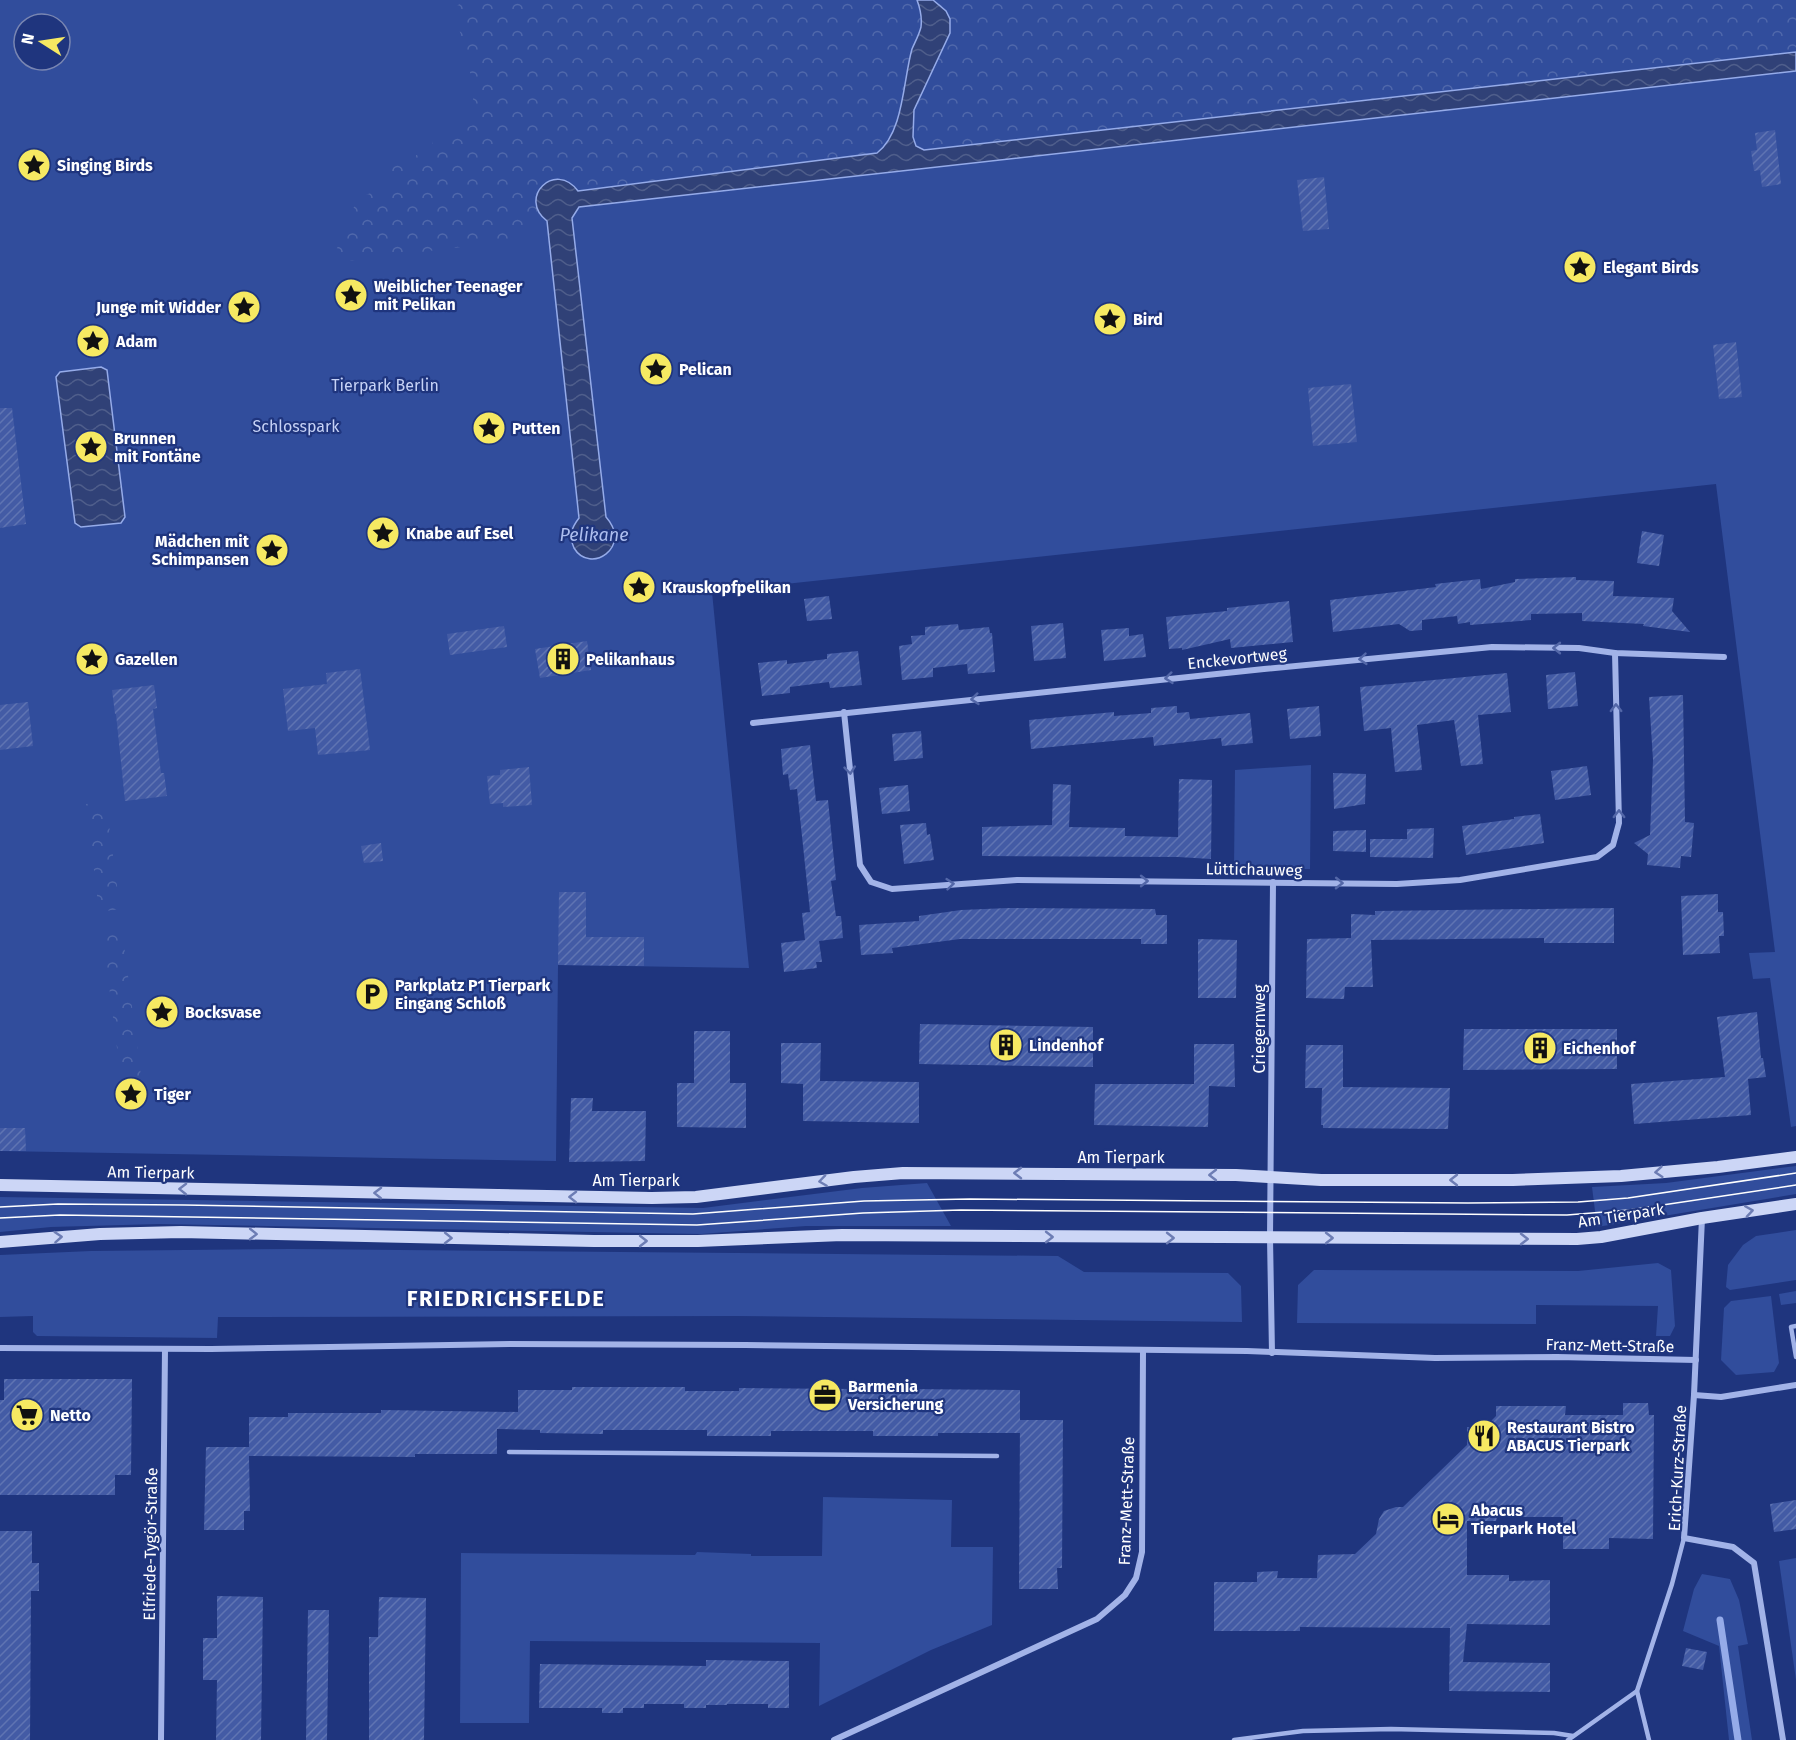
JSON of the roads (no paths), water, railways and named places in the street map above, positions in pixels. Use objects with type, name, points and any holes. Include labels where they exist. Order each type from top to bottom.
[{"type":"main road","name":"Am Tierpark","points":[[0,1185],[652,1198],[706,1196],[903,1173],[1271,1176],[1322,1180],[1538,1179],[1621,1176],[1796,1157]]},
{"type":"main road","name":"Am Tierpark","points":[[0,1242],[100,1234],[181,1232],[594,1241],[698,1241],[842,1235],[1577,1239],[1601,1237],[1702,1218],[1796,1204]]},
{"type":"street","name":"Enckevortweg","points":[[753,723],[1492,647],[1579,648],[1615,653],[1724,657]]},
{"type":"street","name":"Lüttichauweg","points":[[844,712],[860,865],[871,882],[892,889],[1017,880],[1397,884],[1460,880],[1597,857],[1612,845],[1619,823],[1615,653]]},
{"type":"street","name":"Criegernweg","points":[[1271,1176],[1273,882]]},
{"type":"street","points":[[1271,1176],[1272,1353]]},
{"type":"street","name":"Erich-Kurz-Straße","points":[[1702,1218],[1696,1360],[1684,1538],[1733,1547],[1754,1563],[1783,1740]]},
{"type":"street","points":[[0,1348],[165,1349],[533,1344],[1143,1350]]},
{"type":"street","name":"Elfriede-Tygör-Straße","points":[[161,1740],[165,1349]]},
{"type":"street","name":"Franz-Mett-Straße","points":[[834,1740],[1097,1619],[1125,1595],[1136,1578],[1142,1552],[1143,1350],[1435,1358],[1557,1357],[1696,1360]]},
{"type":"street","points":[[1694,1395],[1721,1397],[1796,1385]]},
{"type":"lane","points":[[1796,1326],[1791,1327],[1796,1357]]},
{"type":"lane","points":[[509,1452],[997,1456]]},
{"type":"lane","points":[[1649,1740],[1637,1691],[1672,1584],[1684,1538]]},
{"type":"lane","points":[[1234,1740],[1303,1731],[1390,1728],[1554,1733],[1570,1738],[1637,1691]]},
{"type":"water","name":"Pelikane","points":[[917,0],[933,0],[946,11],[950,19],[950,33],[914,110],[913,137],[916,146],[924,150],[1796,52],[1796,71],[579,207],[572,218],[606,517],[613,528],[615,538],[606,554],[590,559],[581,556],[571,540],[573,528],[579,518],[547,221],[539,212],[536,202],[538,193],[550,181],[559,179],[569,182],[578,191],[877,153],[886,144],[898,119],[912,49],[921,27]]},
{"type":"water","name":"Brunnen mit Fontäne","points":[[101,367],[107,370],[125,517],[121,523],[81,527],[75,523],[56,377],[60,372]]},
{"type":"waterway","points":[[1720,1620],[1738,1740]]},
{"type":"tram line","points":[[0,1207],[58,1204],[184,1205],[693,1214],[864,1201],[970,1199],[1578,1202],[1628,1198],[1796,1173]]},
{"type":"tram line","points":[[0,1218],[60,1215],[697,1225],[863,1213],[961,1210],[1567,1215],[1629,1210],[1796,1185]]},
{"type":"place","name":"Singing Birds","points":[[34,165]]},
{"type":"place","name":"Elegant Birds","points":[[1580,267]]},
{"type":"place","name":"Weiblicher Teenager mit Pelikan","points":[[351,295]]},
{"type":"place","name":"Junge mit Widder","points":[[244,307]]},
{"type":"place","name":"Bird","points":[[1110,319]]},
{"type":"place","name":"Adam","points":[[93,341]]},
{"type":"place","name":"Pelican","points":[[656,369]]},
{"type":"place","name":"Putten","points":[[489,428]]},
{"type":"place","name":"Brunnen mit Fontäne","points":[[91,447]]},
{"type":"place","name":"Knabe auf Esel","points":[[383,533]]},
{"type":"place","name":"Mädchen mit Schimpansen","points":[[272,550]]},
{"type":"place","name":"Krauskopfpelikan","points":[[639,587]]},
{"type":"place","name":"Gazellen","points":[[92,659]]},
{"type":"place","name":"Pelikanhaus","points":[[563,659]]},
{"type":"place","name":"Parkplatz P1 Tierpark Eingang Schloß","points":[[372,994]]},
{"type":"place","name":"Bocksvase","points":[[162,1012]]},
{"type":"place","name":"Lindenhof","points":[[1006,1045]]},
{"type":"place","name":"Eichenhof","points":[[1540,1048]]},
{"type":"place","name":"Tiger","points":[[131,1094]]},
{"type":"place","name":"Barmenia Versicherung","points":[[825,1395]]},
{"type":"place","name":"Netto","points":[[27,1415]]},
{"type":"place","name":"Restaurant Bistro ABACUS Tierpark","points":[[1484,1436]]},
{"type":"place","name":"Abacus Tierpark Hotel","points":[[1448,1519]]},
{"type":"district","name":"FRIEDRICHSFELDE","points":[[506,1298]]},
{"type":"park label","name":"Tierpark Berlin","points":[[385,385]]},
{"type":"park label","name":"Schlosspark","points":[[296,426]]}]
